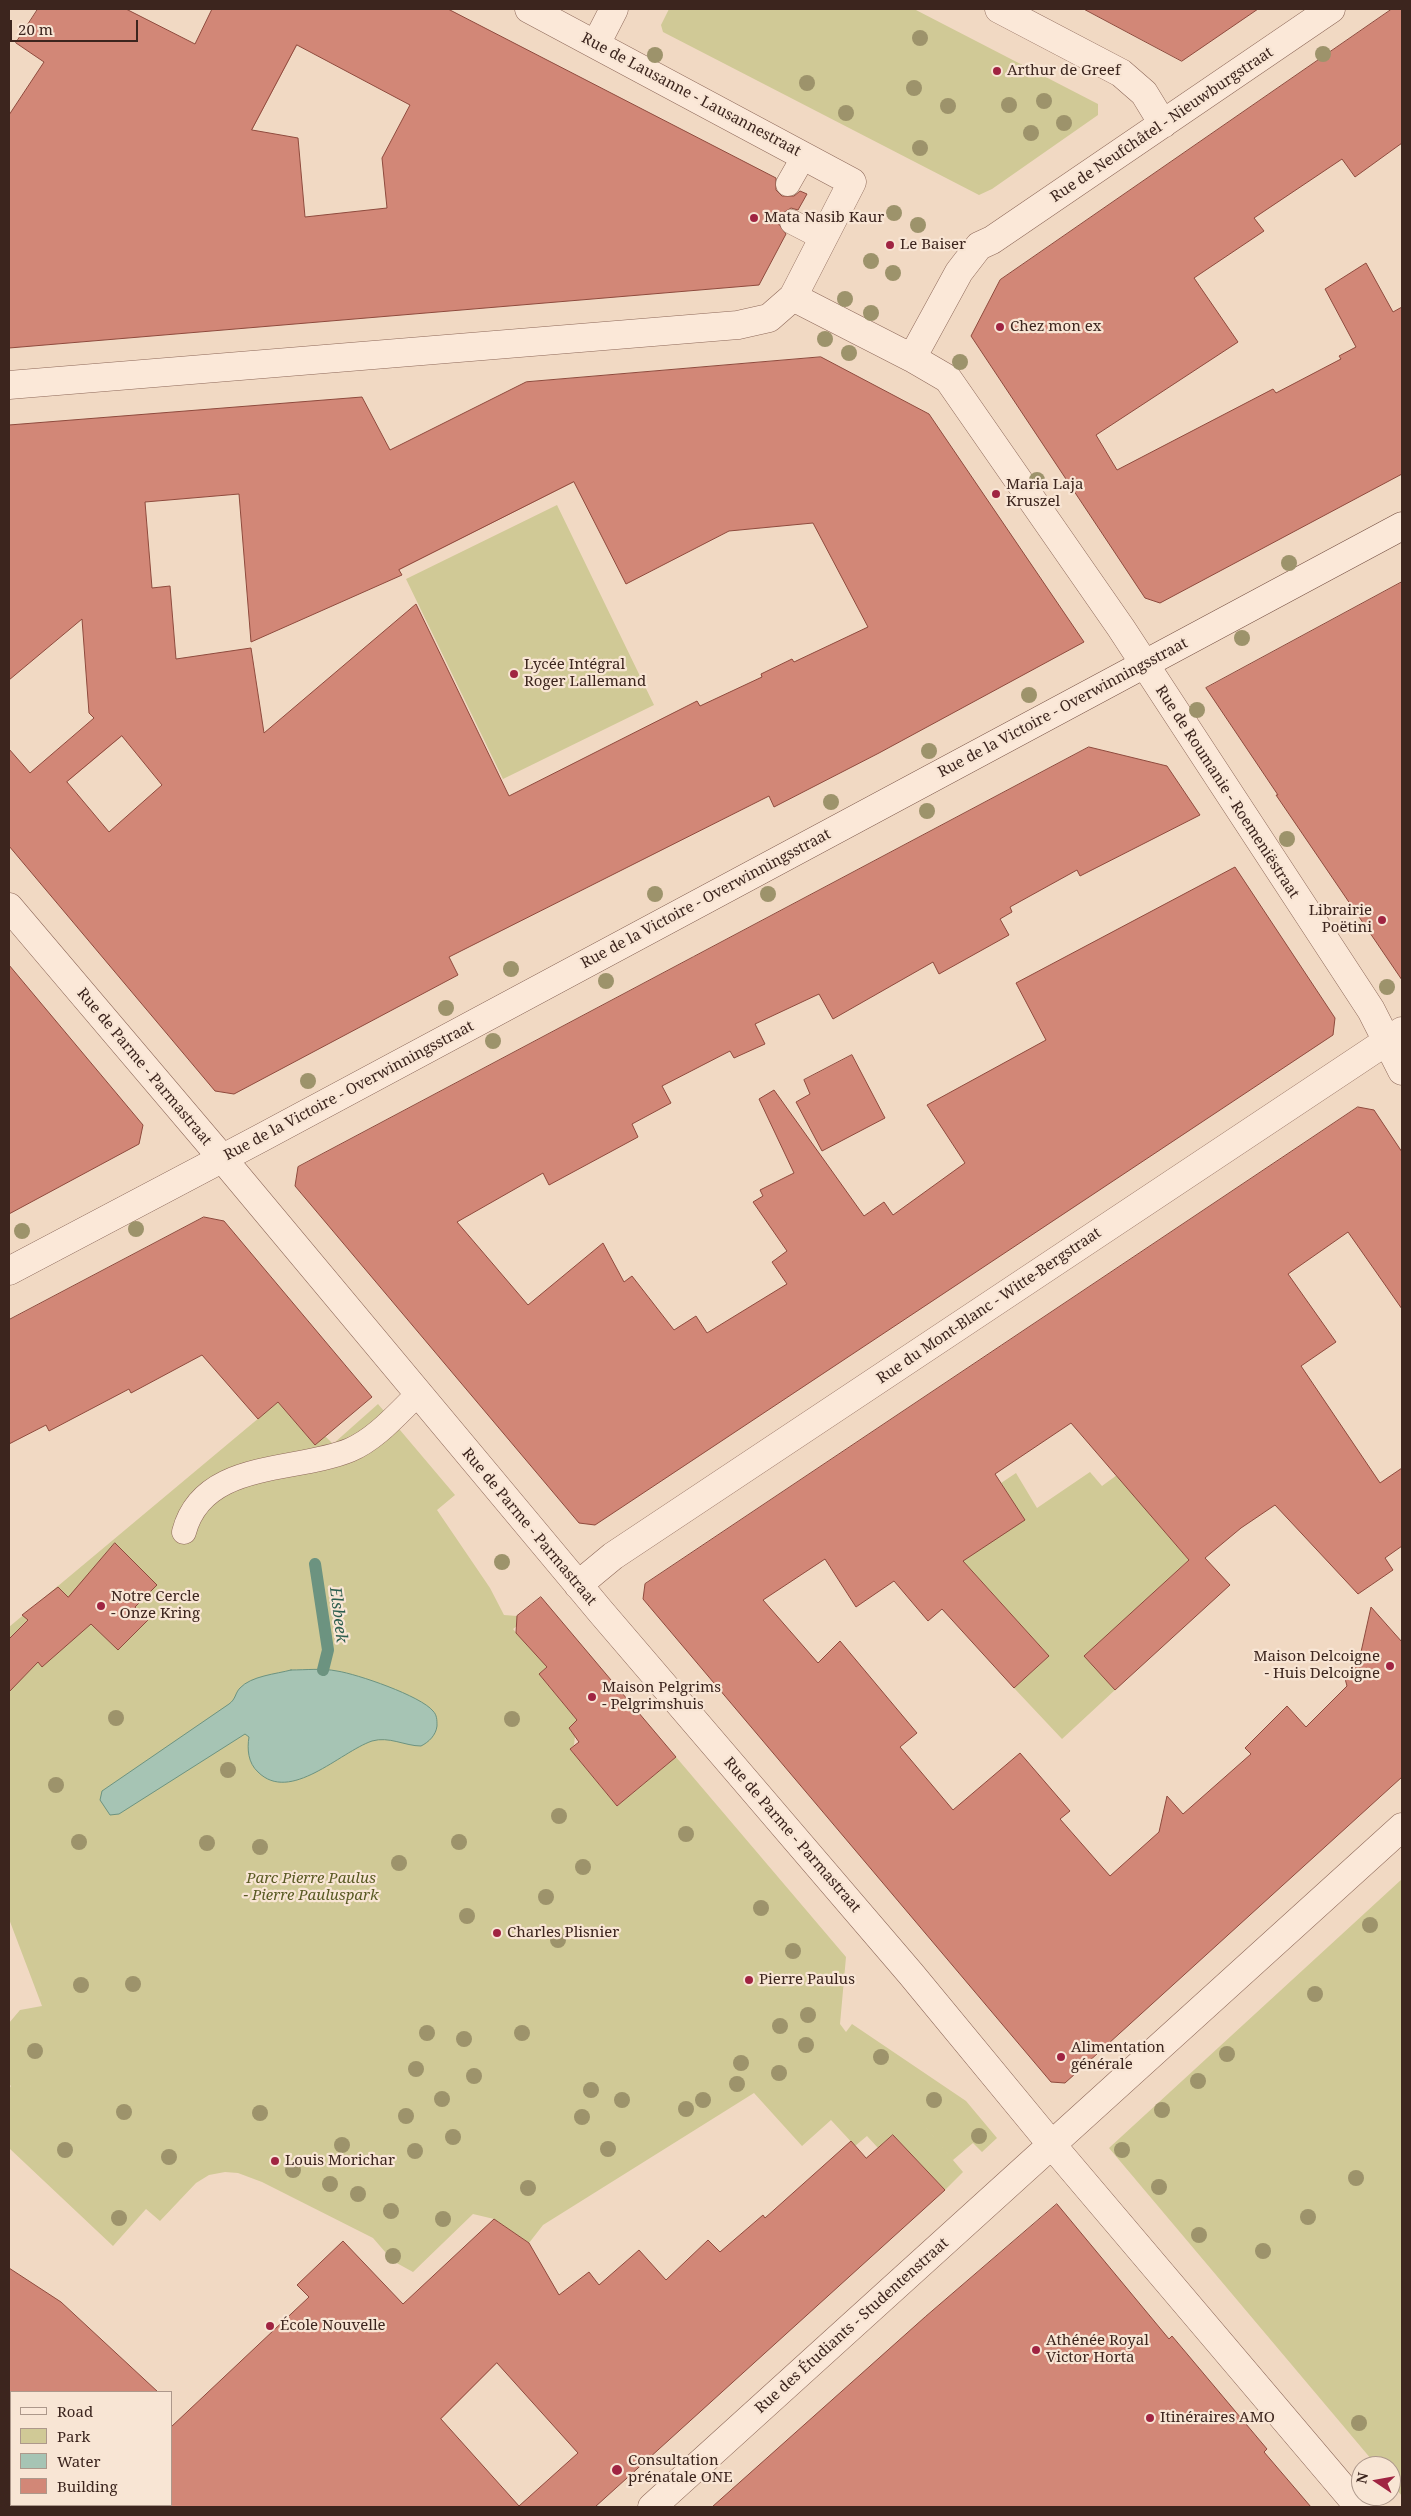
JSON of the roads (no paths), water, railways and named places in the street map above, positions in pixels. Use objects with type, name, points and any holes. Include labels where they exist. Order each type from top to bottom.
[{"type":"street","name":"Rue de Lausanne - Lausannestraat","points":[[529,9],[852,182],[823,238]]},
{"type":"street","points":[[596,44],[614,9]]},
{"type":"street","points":[[998,9],[1121,72],[1144,93],[1163,124]]},
{"type":"street","name":"Rue de Neufchâtel - Nieuwburgstraat","points":[[912,358],[959,272],[979,246],[992,240],[1331,9]]},
{"type":"street","points":[[9,385],[738,325],[769,318],[793,297],[823,238]]},
{"type":"street","name":"Rue de Roumanie - Roemeniëstraat","points":[[793,297],[912,358],[948,379],[1121,628],[1371,1010],[1395,1037],[1402,1071]]},
{"type":"street","name":"Rue de la Victoire - Overwinningsstraat","points":[[9,1270],[222,1158],[1402,526]]},
{"type":"street","name":"Rue de Parme - Parmastraat","points":[[9,907],[222,1158],[578,1585],[911,1974],[1052,2145],[1359,2507]]},
{"type":"street","name":"Rue du Mont-Blanc - Witte-Bergstraat","points":[[578,1585],[613,1556],[1395,1037]]},
{"type":"street","name":"Rue des Étudiants - Studentenstraat","points":[[652,2507],[1402,1827]]},
{"type":"lane","points":[[788,184],[804,156]]},
{"type":"lane","points":[[792,222],[823,238]]},
{"type":"lane","points":[[184,1532],[188,1517],[196,1504],[217,1487],[236,1478],[350,1450],[374,1436],[418,1394]]},
{"type":"water","points":[[320,1669],[337,1671],[359,1676],[403,1693],[426,1705],[434,1713],[437,1726],[434,1735],[421,1746],[391,1740],[372,1741],[315,1773],[285,1782],[271,1780],[258,1772],[249,1756],[249,1737],[245,1734],[119,1814],[110,1815],[100,1800],[102,1791],[229,1704],[238,1690],[245,1684],[257,1678],[291,1670]]},
{"type":"waterway","name":"Elsbeek","points":[[315,1564],[328,1650],[323,1670]]},
{"type":"place","name":"Arthur de Greef","points":[[997,71]]},
{"type":"place","name":"Mata Nasib Kaur","points":[[754,218]]},
{"type":"place","name":"Le Baiser","points":[[890,245]]},
{"type":"place","name":"Chez mon ex","points":[[1000,327]]},
{"type":"place","name":"Maria Laja Kruszel","points":[[996,494]]},
{"type":"place","name":"Lycée Intégral Roger Lallemand","points":[[514,674]]},
{"type":"place","name":"Librairie Poëtini","points":[[1382,920]]},
{"type":"place","name":"Notre Cercle - Onze Kring","points":[[101,1606]]},
{"type":"place","name":"Maison Delcoigne - Huis Delcoigne","points":[[1390,1666]]},
{"type":"place","name":"Maison Pelgrims - Pelgrimshuis","points":[[592,1697]]},
{"type":"place","name":"Charles Plisnier","points":[[497,1933]]},
{"type":"place","name":"Pierre Paulus","points":[[749,1980]]},
{"type":"place","name":"Alimentation générale","points":[[1061,2057]]},
{"type":"place","name":"Louis Morichar","points":[[275,2161]]},
{"type":"place","name":"École Nouvelle","points":[[270,2326]]},
{"type":"place","name":"Athénée Royal Victor Horta","points":[[1036,2350]]},
{"type":"place","name":"Itinéraires AMO","points":[[1150,2418]]},
{"type":"place","name":"Consultation prénatale ONE","points":[[617,2470]]},
{"type":"park label","name":"Parc Pierre Paulus - Pierre Pauluspark","points":[[311,1888]]}]
